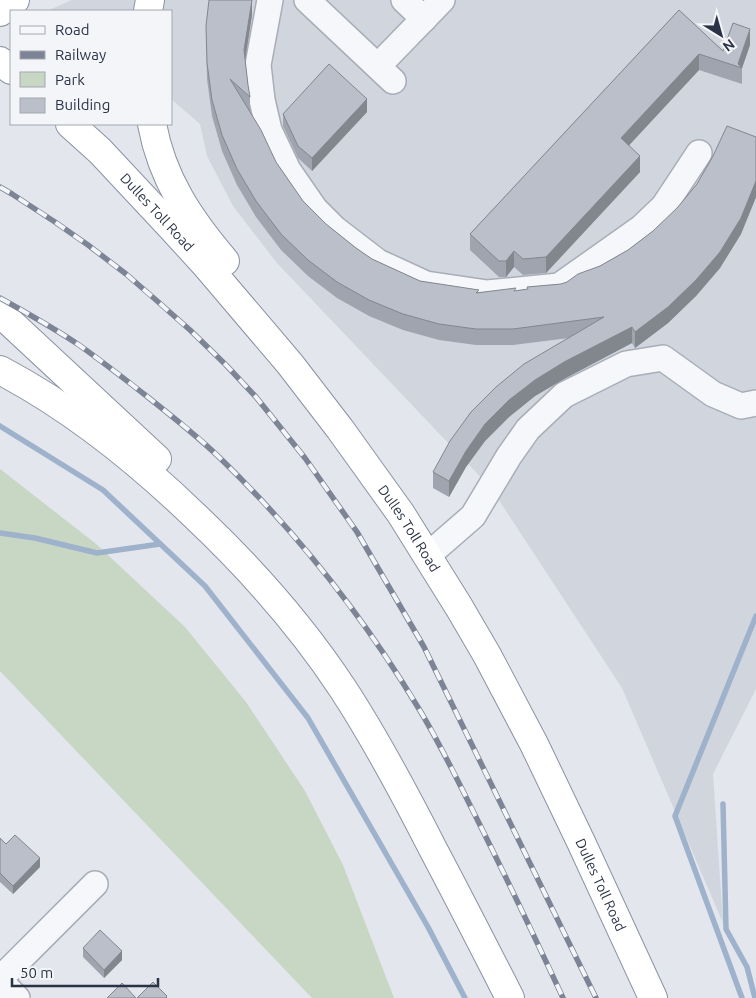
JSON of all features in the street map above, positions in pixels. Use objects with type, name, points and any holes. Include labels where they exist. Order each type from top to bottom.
[{"type":"highway","points":[[0,12],[15,0]]},
{"type":"highway","points":[[0,61],[10,69]]},
{"type":"highway","name":"Dulles Toll Road","points":[[71,125],[100,152],[205,264],[290,364],[401,514],[487,655],[534,744],[578,834],[653,998]]},
{"type":"highway","points":[[152,125],[161,161],[178,196],[206,237],[250,290],[290,364]]},
{"type":"highway","points":[[0,313],[195,494],[325,662],[380,750],[510,998]]},
{"type":"highway","points":[[0,370],[76,417],[142,467],[214,533],[277,601]]},
{"type":"street","points":[[270,0],[258,65],[262,100],[269,130],[288,170],[315,209],[335,228],[378,262],[426,284],[487,293],[560,286],[641,228],[664,206],[698,153]]},
{"type":"street","points":[[308,0],[386,73],[424,19],[442,0]]},
{"type":"street","points":[[404,0],[424,19]]},
{"type":"street","points":[[427,556],[473,516],[509,456],[528,429],[564,395],[626,364],[663,358],[713,394],[741,406],[756,403]]},
{"type":"street","points":[[17,998],[0,980],[95,884]]},
{"type":"shaded area","points":[[72,0],[756,0],[756,689],[713,774],[723,923],[622,688],[491,488],[276,262],[233,206],[207,156],[200,124],[172,100],[172,10],[49,10]]},
{"type":"green space","points":[[0,469],[95,543],[185,627],[246,702],[305,791],[343,865],[394,998],[312,998],[0,671]]},
{"type":"building","points":[[209,0],[252,0],[244,50],[250,97],[230,79],[261,130],[276,162],[303,201],[326,224],[372,259],[420,281],[479,290],[476,293],[516,288],[514,291],[528,289],[527,287],[561,284],[578,274],[600,266],[628,250],[653,231],[677,208],[697,184],[727,126],[756,137],[756,181],[741,218],[720,252],[696,280],[668,307],[635,332],[632,327],[564,362],[535,380],[509,400],[485,424],[466,451],[449,481],[433,472],[450,441],[471,412],[496,387],[524,364],[604,317],[513,329],[476,329],[439,324],[403,314],[369,300],[337,282],[308,260],[281,234],[256,201],[237,169],[222,135],[212,100],[207,63],[206,26]]},
{"type":"building","points":[[679,10],[723,51],[733,23],[750,29],[738,64],[742,68],[699,54],[621,138],[640,156],[546,257],[523,259],[514,251],[506,261],[499,261],[470,234]]},
{"type":"building","points":[[329,64],[367,99],[312,158],[298,146],[283,114]]},
{"type":"building","points":[[15,835],[40,858],[13,886],[0,873],[0,838],[6,844]]},
{"type":"building","points":[[100,930],[122,951],[104,970],[83,948]]},
{"type":"building","points":[[153,982],[167,998],[137,998]]},
{"type":"building","points":[[122,983],[136,998],[107,998]]},
{"type":"waterway","points":[[0,426],[103,490],[205,586],[308,718],[428,927],[465,998]]},
{"type":"waterway","points":[[0,533],[35,538],[97,553],[160,544]]},
{"type":"waterway","points":[[742,998],[675,816],[756,616]]},
{"type":"waterway","points":[[723,804],[726,929],[747,967],[755,998]]},
{"type":"railway","points":[[0,187],[88,245],[126,274],[190,330],[256,397],[305,458],[357,532],[424,647],[596,998]]},
{"type":"railway","points":[[0,298],[79,345],[196,436],[278,518],[329,579],[398,675],[433,734],[454,772],[563,998]]}]
